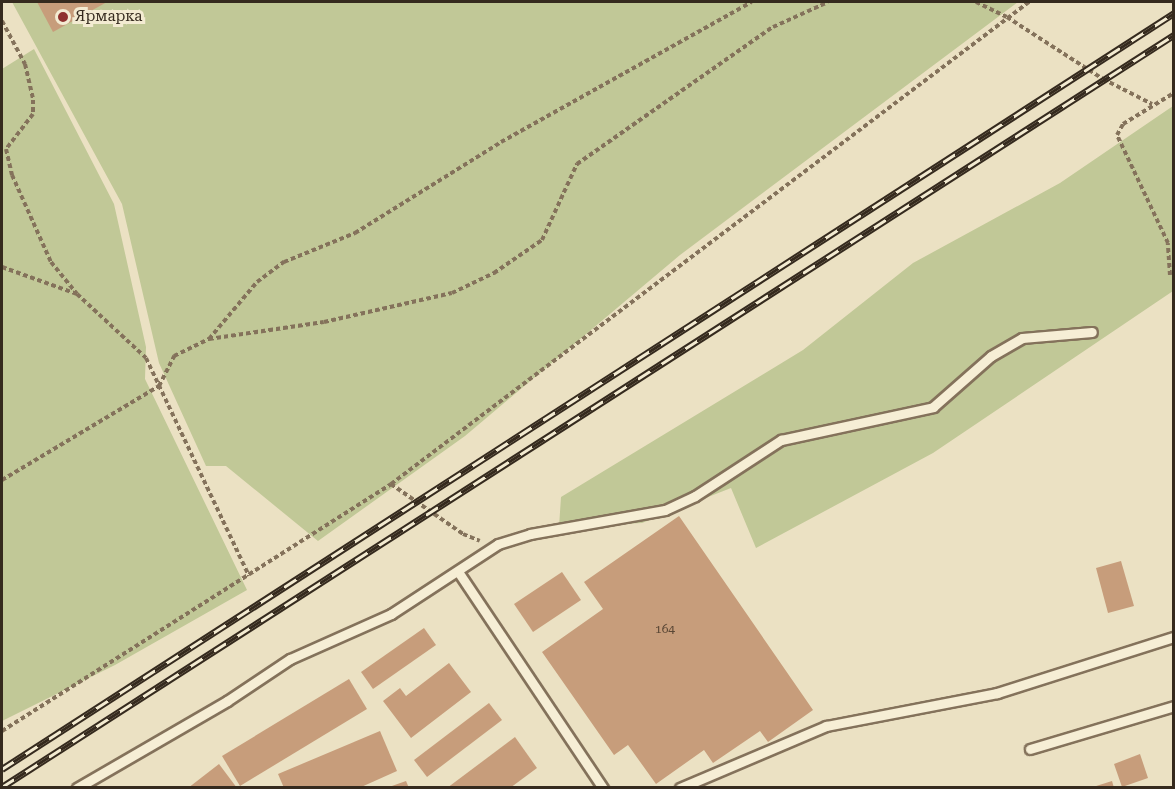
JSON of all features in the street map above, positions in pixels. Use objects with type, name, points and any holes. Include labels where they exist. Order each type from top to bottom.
[{"type":"lane","points":[[77,788],[227,701],[290,658],[391,614],[459,573],[498,544],[530,534],[665,510],[695,496],[782,440],[933,407],[991,356],[1022,338],[1092,332]]},
{"type":"lane","points":[[459,573],[603,788]]},
{"type":"lane","points":[[680,788],[826,726],[997,693],[1173,637]]},
{"type":"lane","points":[[1030,749],[1173,706]]},
{"type":"path","points":[[208,339],[257,282],[284,262],[355,233],[501,142],[751,2]]},
{"type":"path","points":[[2,480],[159,386],[174,357],[208,339],[324,322],[441,296],[495,273],[542,240],[577,164],[773,27],[828,2]]},
{"type":"path","points":[[976,2],[1007,16],[1103,79],[1152,104]]},
{"type":"path","points":[[2,731],[391,484],[1007,16],[1029,2]]},
{"type":"path","points":[[2,21],[25,64],[33,100],[33,114],[6,149],[12,175],[51,262],[77,294],[146,358],[249,576]]},
{"type":"path","points":[[1170,275],[1168,243],[1117,135],[1123,124],[1173,93]]},
{"type":"path","points":[[2,267],[77,294]]},
{"type":"path","points":[[391,484],[463,534],[498,544]]},
{"type":"green space","points":[[12,2],[1018,2],[680,255],[465,436],[318,541],[226,466],[206,466],[159,363],[122,204]]},
{"type":"green space","points":[[34,49],[114,204],[146,347],[145,379],[247,590],[115,665],[2,721],[2,69]]},
{"type":"green space","points":[[1173,106],[1173,291],[933,453],[756,548],[731,488],[642,523],[559,527],[561,497],[803,350],[913,263],[1060,183]]},
{"type":"building","name":"Ярмарка","points":[[37,2],[107,2],[53,32]]},
{"type":"building","points":[[679,516],[813,710],[768,742],[760,731],[713,763],[704,750],[656,784],[628,745],[614,755],[542,652],[603,609],[584,582]]},
{"type":"building","points":[[1121,561],[1134,606],[1108,613],[1096,568]]},
{"type":"building","points":[[562,572],[581,600],[533,632],[514,604]]},
{"type":"building","points":[[424,628],[436,645],[373,689],[361,672]]},
{"type":"building","points":[[449,663],[471,692],[411,738],[383,701],[400,688],[406,696]]},
{"type":"building","points":[[349,679],[367,709],[240,786],[222,756]]},
{"type":"building","points":[[489,703],[502,720],[427,777],[414,760]]},
{"type":"building","points":[[380,731],[397,771],[359,788],[284,788],[278,774]]},
{"type":"building","points":[[515,737],[537,768],[510,788],[447,788]]},
{"type":"building","points":[[1140,754],[1148,778],[1122,787],[1114,764]]},
{"type":"building","points":[[219,764],[237,788],[188,788]]},
{"type":"building","points":[[406,781],[409,788],[389,788],[389,787]]},
{"type":"building","points":[[1112,781],[1114,788],[1093,788],[1093,787]]},
{"type":"railway","points":[[2,769],[1174,13]]},
{"type":"railway","points":[[2,787],[1174,35]]},
{"type":"place","name":"Ярмарка","points":[[63,17]]}]
